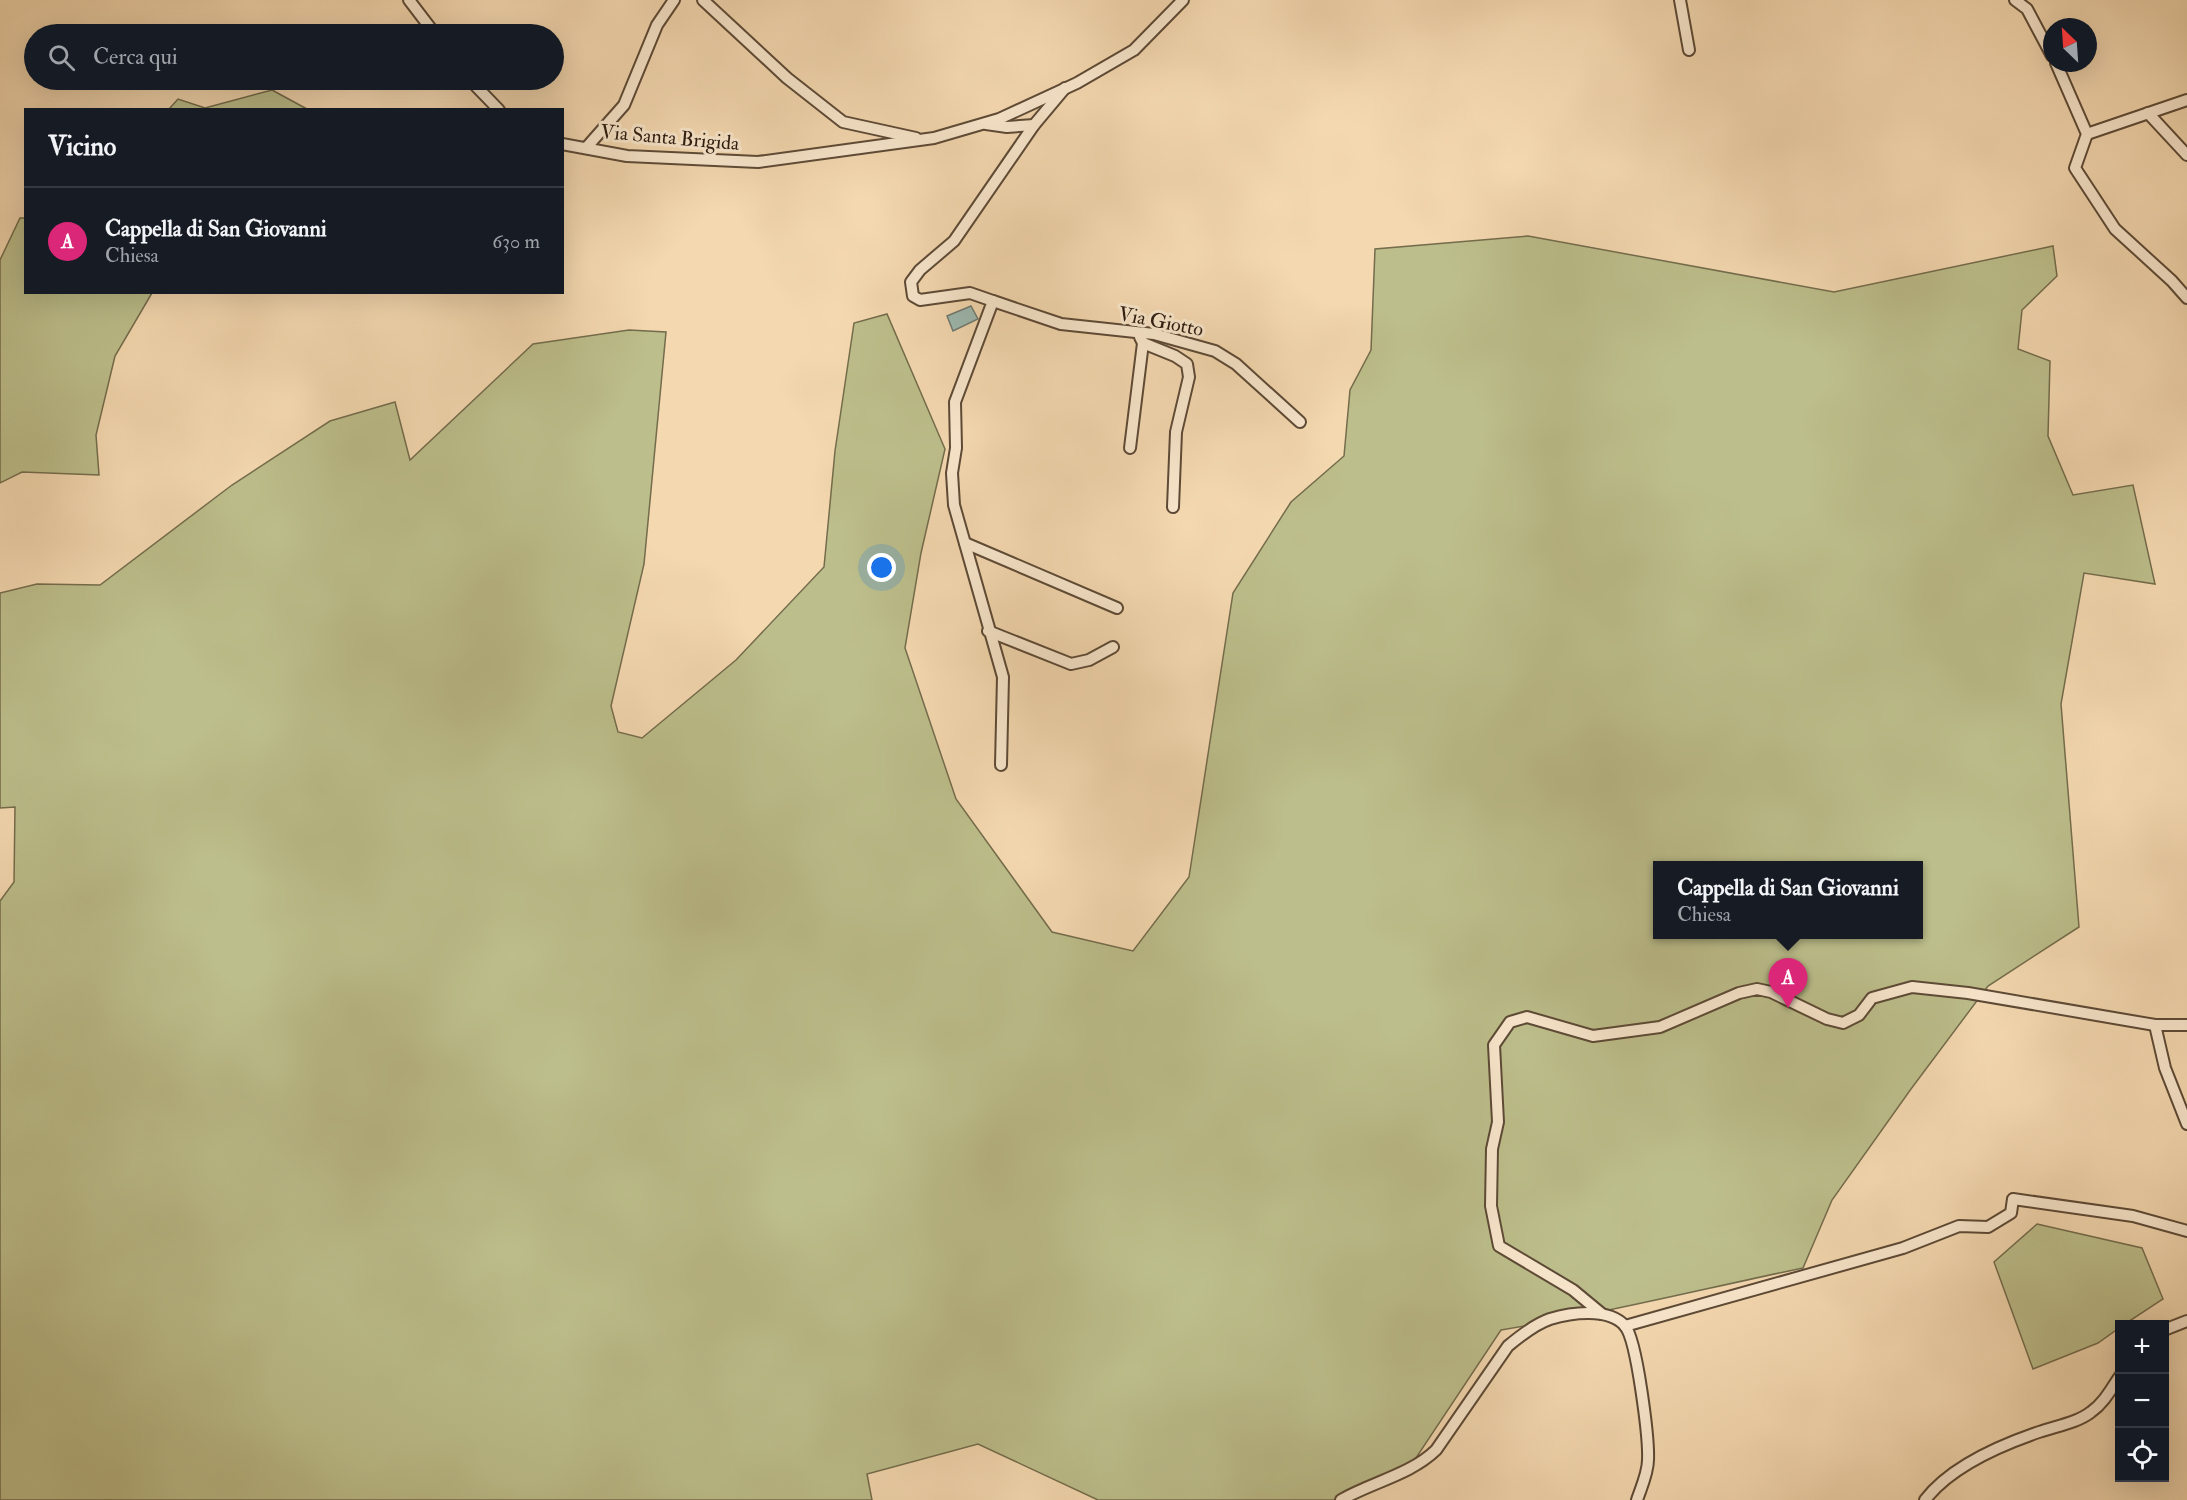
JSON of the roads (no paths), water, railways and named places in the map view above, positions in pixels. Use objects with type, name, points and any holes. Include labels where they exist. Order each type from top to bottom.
[{"type":"street","points":[[409,0],[427,24]]},
{"type":"street","name":"Via Santa Brigida","points":[[586,148],[624,105],[657,25],[674,0]]},
{"type":"street","name":"Via Santa Brigida","points":[[702,0],[788,78],[843,122],[925,140]]},
{"type":"street","name":"Via Santa Brigida","points":[[586,148],[627,156],[758,162],[925,140],[983,124],[1065,88],[1134,50],[1183,0]]},
{"type":"street","points":[[1680,0],[1689,50]]},
{"type":"street","points":[[2015,0],[2027,9],[2043,39]]},
{"type":"street","points":[[2060,72],[2087,134],[2075,168],[2115,229],[2172,281],[2187,298]]},
{"type":"street","points":[[983,124],[1007,127],[1034,125],[1065,88]]},
{"type":"street","points":[[480,90],[497,108]]},
{"type":"street","points":[[2087,134],[2187,100]]},
{"type":"street","points":[[2148,113],[2187,155]]},
{"type":"street","name":"Via Giotto","points":[[1034,125],[954,242],[920,270],[911,282],[913,296],[920,300],[970,294],[1061,324],[1154,334],[1215,351],[1236,364],[1300,422]]},
{"type":"street","points":[[564,144],[586,148]]},
{"type":"street","points":[[993,301],[955,402],[954,505],[988,631],[1003,677],[1001,765]]},
{"type":"street","points":[[1136,332],[1143,343],[1175,356],[1187,364],[1189,377],[1176,432],[1173,507]]},
{"type":"street","points":[[1130,448],[1143,343]]},
{"type":"street","points":[[965,543],[1117,609]]},
{"type":"street","points":[[988,631],[1071,664],[1089,660],[1113,647]]},
{"type":"street","points":[[1637,1500],[1648,1462],[1644,1414],[1631,1338],[1625,1326],[1602,1314],[1573,1290],[1499,1246],[1495,1235],[1491,1206],[1492,1149],[1498,1122],[1494,1046],[1510,1022],[1527,1017],[1593,1036],[1660,1027],[1739,993],[1757,989],[1771,992],[1827,1019],[1843,1023],[1859,1015],[1872,998],[1912,987],[1968,993],[2155,1025],[2187,1025]]},
{"type":"street","points":[[2155,1025],[2165,1068],[2187,1124]]},
{"type":"street","points":[[1625,1326],[1903,1248],[1959,1226],[1988,1227],[2011,1213],[2013,1199],[2123,1215],[2187,1231]]},
{"type":"street","points":[[1341,1500],[1424,1462],[1436,1450],[1508,1347],[1522,1335],[1550,1319],[1602,1314]]},
{"type":"street","points":[[2169,1328],[2187,1321]]},
{"type":"street","points":[[1925,1500],[1965,1467],[2010,1443],[2091,1413],[2106,1398],[2115,1384]]},
{"type":"water","points":[[971,306],[978,319],[953,331],[947,316]]},
{"type":"place","name":"Cappella di San Giovanni","points":[[1788,1008]]}]
